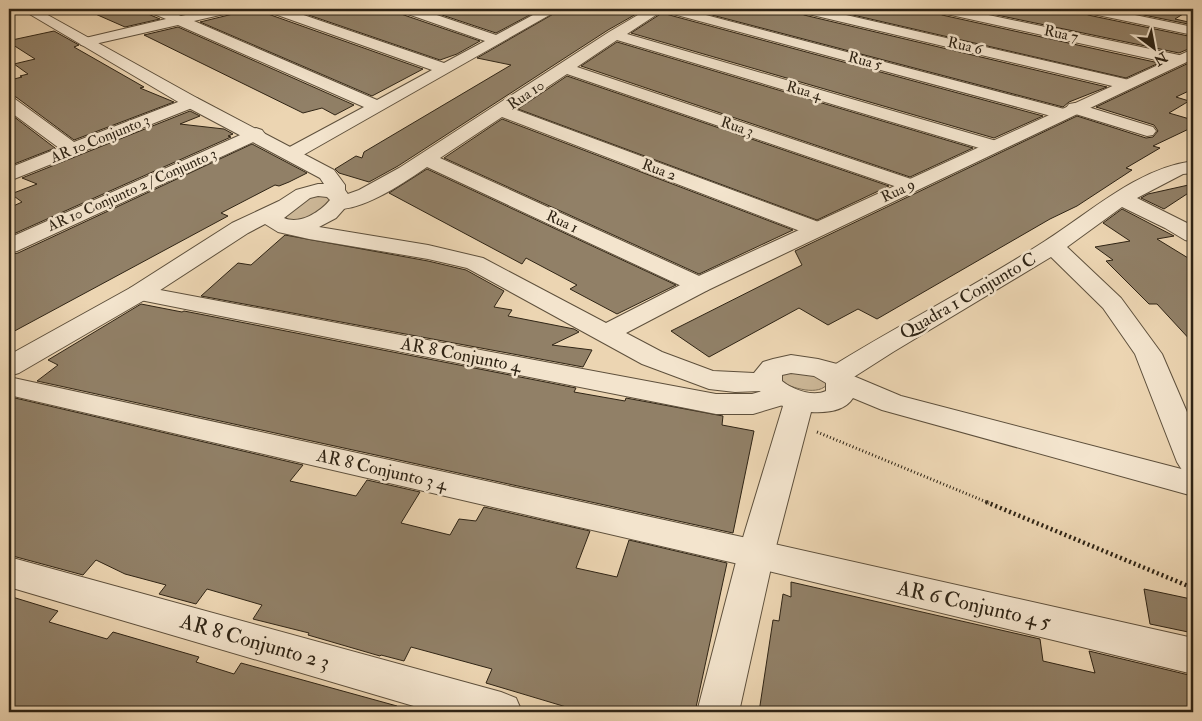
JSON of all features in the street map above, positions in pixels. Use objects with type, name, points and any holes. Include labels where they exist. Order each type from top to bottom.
[{"type":"street","points":[[9,12],[23,9]]},
{"type":"street","points":[[28,9],[191,102],[256,134],[316,167],[334,180],[337,197],[320,219],[303,226],[287,213]]},
{"type":"street","points":[[154,9],[377,106]]},
{"type":"street","points":[[86,42],[228,9]]},
{"type":"street","points":[[281,9],[444,69]]},
{"type":"street","points":[[407,9],[498,40]]},
{"type":"street","name":"Rua 10","points":[[337,197],[362,196],[393,180],[502,111],[614,35],[657,9]]},
{"type":"street","name":"Rua 5","points":[[668,9],[1147,131]]},
{"type":"street","name":"Rua 6","points":[[804,9],[1125,84]]},
{"type":"street","name":"Rua 7","points":[[942,9],[1186,56]]},
{"type":"street","points":[[1088,9],[1193,31]]},
{"type":"street","points":[[291,154],[498,40],[543,10]]},
{"type":"street","name":"Rua 4","points":[[614,35],[993,146]]},
{"type":"street","name":"Rua 9","points":[[605,334],[699,285],[816,229],[1186,56]]},
{"type":"street","name":"Rua 3","points":[[565,68],[910,185]]},
{"type":"street","name":"AR 10 Conjunto 3","points":[[9,175],[191,102]]},
{"type":"street","points":[[9,103],[73,150]]},
{"type":"street","name":"Rua 2","points":[[502,111],[816,229]]},
{"type":"street","name":"AR 10 Conjunto 2 / Conjunto 3","points":[[9,246],[256,134]]},
{"type":"street","name":"Rua 1","points":[[425,160],[699,285]]},
{"type":"street","points":[[287,213],[316,185],[318,180],[316,167]]},
{"type":"street","name":"Quadra 1 Conjunto C","points":[[883,346],[1053,246],[1120,198],[1178,169],[1193,167]]},
{"type":"street","points":[[9,366],[139,293],[215,246],[287,213],[318,190],[337,197]]},
{"type":"street","points":[[1120,198],[1173,223],[1193,235]]},
{"type":"street","points":[[287,213],[326,236],[458,258],[475,263],[652,358],[708,380],[892,403],[1193,484]]},
{"type":"street","points":[[320,219],[329,229],[350,239]]},
{"type":"street","points":[[1053,246],[1112,303],[1148,354],[1193,462]]},
{"type":"street","name":"AR 8 Conjunto 4","points":[[139,293],[716,404],[753,404],[808,394]]},
{"type":"street","points":[[808,394],[883,346]]},
{"type":"street","points":[[800,365],[860,353],[883,346]]},
{"type":"street","points":[[718,712],[756,554],[808,394],[825,370],[786,364],[773,368],[768,374],[808,394]]},
{"type":"street","name":"AR 8 Conjunto 3 4","points":[[9,386],[756,554]]},
{"type":"street","name":"AR 6 Conjunto 4 5","points":[[756,554],[1193,656]]},
{"type":"street","name":"AR 8 Conjunto 2 3","points":[[9,572],[502,712]]},
{"type":"path","points":[[808,394],[1193,588]]},
{"type":"shaded area","points":[[315,196],[335,197],[313,220],[288,220],[287,214],[306,200]]},
{"type":"shaded area","points":[[780,370],[820,374],[828,383],[819,390],[805,390],[780,381]]},
{"type":"building","points":[[84,9],[146,9],[148,14],[160,19],[125,27]]},
{"type":"building","points":[[236,9],[266,9],[268,14],[423,69],[372,96],[200,22],[233,14]]},
{"type":"building","points":[[291,9],[399,9],[401,14],[480,41],[457,54],[440,60]]},
{"type":"building","points":[[424,9],[541,9],[496,33]]},
{"type":"building","points":[[562,9],[645,9],[608,30],[398,166],[369,182],[339,173],[335,169],[356,156],[362,158],[364,152],[511,65],[477,58]]},
{"type":"building","points":[[689,9],[795,9],[804,15],[1107,87],[1069,102],[1063,107]]},
{"type":"building","points":[[827,9],[933,9],[942,15],[1159,63],[1126,78]]},
{"type":"building","points":[[968,9],[1079,9],[1088,15],[1193,37],[1193,47],[1179,53]]},
{"type":"building","points":[[1114,9],[1156,9],[1183,14],[1175,19],[1193,23],[1193,25]]},
{"type":"building","points":[[662,13],[1043,116],[994,138],[631,33]]},
{"type":"building","points":[[178,27],[354,105],[335,115],[322,108],[303,113],[144,35]]},
{"type":"building","points":[[54,31],[79,45],[74,47],[144,87],[140,88],[174,102],[74,140],[16,97],[9,96],[9,85],[15,84],[10,80],[28,74],[14,64],[35,59],[10,43],[15,42],[12,40]]},
{"type":"building","points":[[617,42],[973,148],[910,177],[581,66]]},
{"type":"building","points":[[1193,61],[1193,89],[1176,97],[1189,101],[1169,113],[1193,120],[1193,127],[1153,146],[1160,148],[1126,168],[1132,170],[1077,206],[1050,219],[877,319],[858,309],[828,325],[799,308],[709,357],[671,331],[802,265],[795,251],[1077,116],[1146,138],[1153,137],[1158,131],[1154,125],[1096,107]]},
{"type":"building","points":[[567,76],[889,186],[817,220],[518,109]]},
{"type":"building","points":[[190,111],[200,116],[180,124],[224,129],[233,134],[228,136],[231,137],[9,236],[9,208],[22,202],[11,194],[37,184],[22,178]]},
{"type":"building","points":[[9,113],[55,148],[9,166]]},
{"type":"building","points":[[502,119],[793,230],[699,274],[444,158]]},
{"type":"building","points":[[252,144],[307,173],[279,186],[275,185],[221,213],[228,216],[9,334],[9,255],[18,253]]},
{"type":"building","points":[[427,169],[676,285],[617,314],[570,289],[577,285],[526,258],[522,264],[389,193]]},
{"type":"building","points":[[1193,184],[1193,190],[1164,209],[1141,198],[1148,194]]},
{"type":"building","points":[[1122,209],[1174,236],[1157,239],[1193,261],[1193,343],[1157,304],[1149,304],[1106,261],[1113,260],[1095,247],[1130,241],[1103,223]]},
{"type":"building","points":[[285,235],[428,261],[466,270],[504,291],[494,307],[512,310],[508,316],[574,329],[579,332],[552,345],[592,350],[583,367],[201,296],[238,263],[251,265]]},
{"type":"building","points":[[141,304],[576,388],[574,392],[625,401],[626,398],[723,416],[722,425],[754,431],[733,533],[37,381],[58,365],[48,360]]},
{"type":"building","points":[[15,398],[303,465],[290,481],[356,496],[367,480],[420,492],[401,523],[450,535],[459,519],[476,521],[484,507],[590,531],[576,568],[617,577],[629,540],[727,563],[695,712],[583,712],[486,683],[492,669],[411,647],[404,661],[380,656],[308,635],[309,633],[253,619],[262,605],[207,589],[196,604],[159,594],[166,585],[125,574],[96,560],[83,575],[9,555],[9,403]]},
{"type":"building","points":[[791,582],[1040,639],[1043,661],[1095,673],[1089,651],[1193,676],[1193,712],[759,712],[773,620],[779,621],[783,594],[791,597]]},
{"type":"building","points":[[1144,589],[1191,599],[1193,633],[1150,624]]},
{"type":"building","points":[[9,596],[58,611],[49,622],[107,639],[113,632],[199,657],[196,662],[234,674],[241,663],[397,706],[396,712],[9,712]]}]
